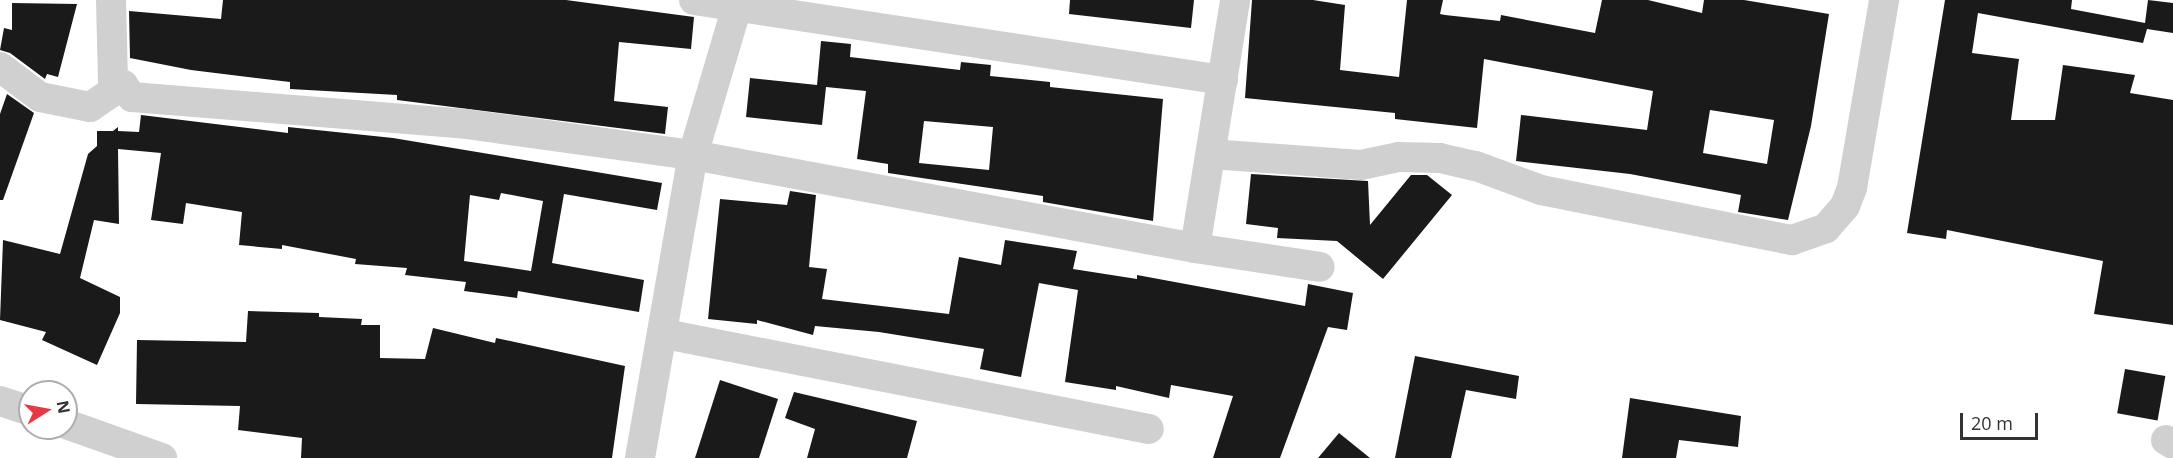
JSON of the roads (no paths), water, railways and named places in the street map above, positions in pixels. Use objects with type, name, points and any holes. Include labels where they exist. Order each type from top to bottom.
[{"type":"street","points":[[111,0],[113,81],[123,85],[132,97],[466,124],[693,155],[1195,248],[1320,267]]},
{"type":"street","points":[[693,0],[739,3],[1223,80]]},
{"type":"street","points":[[1195,248],[1234,0]]},
{"type":"street","points":[[1211,154],[1361,165],[1399,157],[1440,158],[1476,166],[1541,190],[1792,240],[1826,228],[1845,206],[1852,188],[1884,0]]},
{"type":"street","points":[[640,458],[665,334],[693,155],[739,3]]},
{"type":"street","points":[[0,67],[40,97],[90,107],[123,85]]},
{"type":"street","points":[[665,334],[1149,429]]},
{"type":"street","points":[[0,401],[18,407]]},
{"type":"street","points":[[78,428],[162,458]]}]
